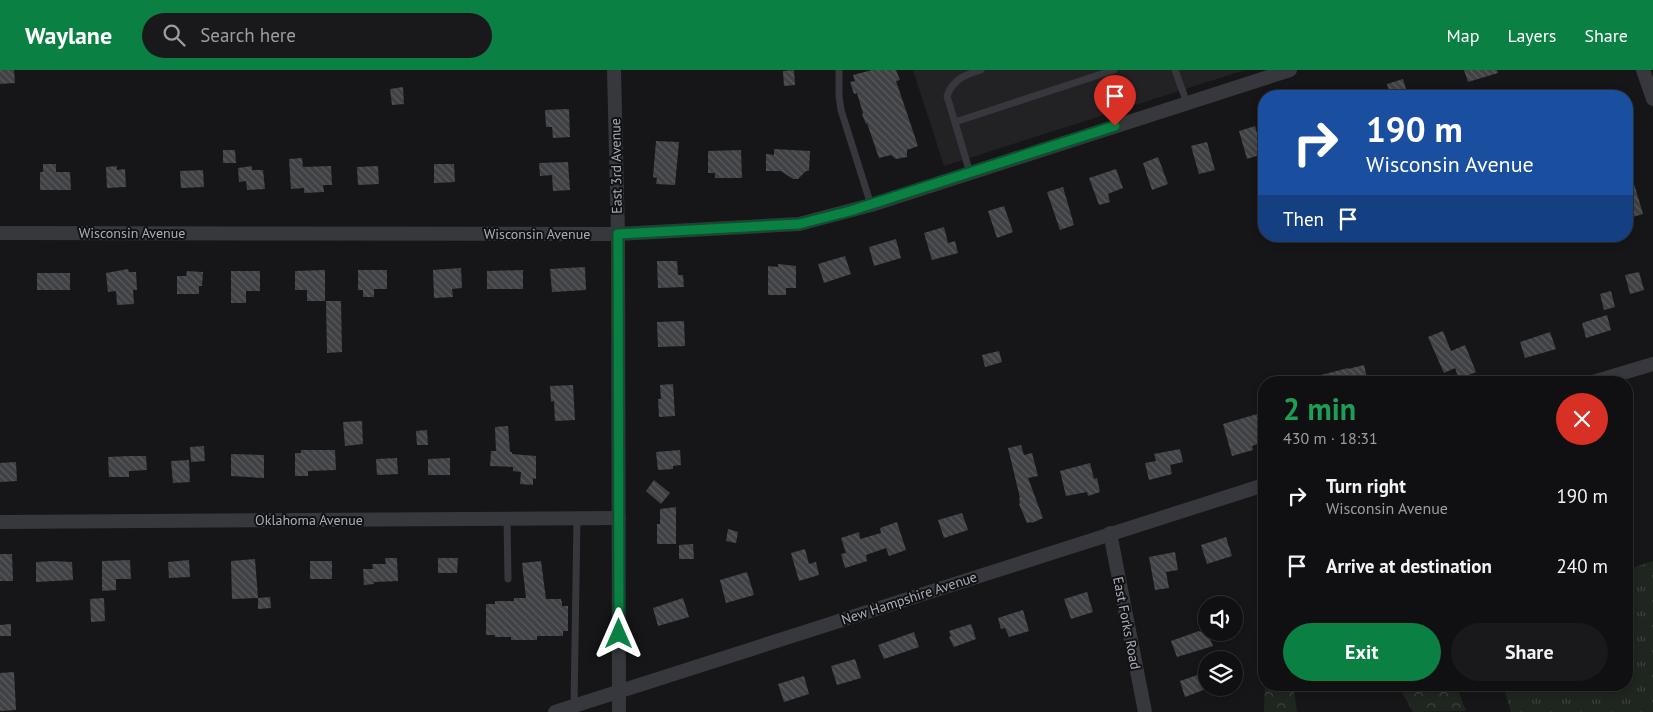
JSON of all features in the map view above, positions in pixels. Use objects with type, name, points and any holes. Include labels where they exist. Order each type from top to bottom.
[{"type":"street","name":"East 3rd Avenue","points":[[614,70],[618,234],[619,712]]},
{"type":"street","name":"Wisconsin Avenue","points":[[0,233],[618,234],[799,224],[871,205],[1290,70]]},
{"type":"street","points":[[1643,70],[1653,99]]},
{"type":"street","points":[[1613,376],[1653,364]]},
{"type":"street","name":"New Hampshire Avenue","points":[[555,712],[1258,487]]},
{"type":"street","name":"Oklahoma Avenue","points":[[0,522],[618,518]]},
{"type":"street","name":"East Forks Road","points":[[1110,534],[1145,712]]},
{"type":"lane","points":[[839,70],[841,110],[871,205]]},
{"type":"lane","points":[[970,173],[947,96],[950,87],[957,80],[965,75],[981,70]]},
{"type":"lane","points":[[955,122],[1114,70]]},
{"type":"lane","points":[[1175,70],[1187,103]]},
{"type":"lane","points":[[574,706],[576,518]]},
{"type":"lane","points":[[506,519],[508,579]]},
{"type":"shaded area","points":[[913,70],[1245,70],[944,166]]},
{"type":"green space","points":[[1653,561],[1653,712],[1511,712],[1505,691],[1633,691],[1633,568]]},
{"type":"green space","points":[[1265,691],[1294,691],[1297,712],[1264,712]]},
{"type":"green space","points":[[1401,691],[1458,691],[1466,711],[1413,712]]},
{"type":"building","points":[[0,70],[14,70],[15,83],[0,84]]},
{"type":"building","points":[[794,70],[795,85],[784,86],[783,71]]},
{"type":"building","points":[[872,70],[896,70],[900,80],[896,81],[918,146],[907,150],[907,157],[896,159],[891,155],[879,158],[862,114],[857,93],[854,94],[850,82],[855,81],[853,75]]},
{"type":"building","points":[[1464,70],[1497,70],[1498,73],[1468,82]]},
{"type":"building","points":[[1403,79],[1406,90],[1389,90],[1387,84]]},
{"type":"building","points":[[403,87],[404,104],[392,105],[390,89]]},
{"type":"building","points":[[569,109],[570,137],[553,138],[552,127],[546,127],[545,110]]},
{"type":"building","points":[[1255,126],[1258,136],[1258,156],[1247,159],[1239,131]]},
{"type":"building","points":[[656,141],[679,142],[675,185],[656,184],[657,178],[653,177]]},
{"type":"building","points":[[1207,142],[1215,170],[1199,174],[1191,146]]},
{"type":"building","points":[[774,149],[810,151],[809,171],[806,171],[798,179],[793,179],[781,171],[766,171],[766,154],[774,155]]},
{"type":"building","points":[[223,150],[235,150],[236,163],[223,163]]},
{"type":"building","points":[[741,150],[742,178],[715,178],[715,173],[708,173],[708,151]]},
{"type":"building","points":[[1158,157],[1168,184],[1152,190],[1143,163]]},
{"type":"building","points":[[302,158],[303,167],[331,166],[332,185],[323,185],[324,192],[304,193],[304,188],[291,189],[289,159]]},
{"type":"building","points":[[568,162],[570,190],[553,191],[552,175],[540,176],[539,163]]},
{"type":"building","points":[[43,164],[56,164],[56,172],[70,172],[71,190],[40,190],[40,172],[43,172]]},
{"type":"building","points":[[434,164],[454,164],[455,182],[434,183]]},
{"type":"building","points":[[117,166],[117,170],[125,169],[126,187],[107,188],[106,167]]},
{"type":"building","points":[[252,166],[252,170],[263,170],[265,189],[247,190],[246,181],[239,182],[238,168]]},
{"type":"building","points":[[378,166],[379,184],[358,185],[357,167]]},
{"type":"building","points":[[1116,169],[1123,188],[1108,194],[1110,202],[1099,205],[1089,178]]},
{"type":"building","points":[[203,170],[204,187],[181,188],[180,171]]},
{"type":"building","points":[[1633,180],[1643,214],[1633,217]]},
{"type":"building","points":[[1063,187],[1074,225],[1060,230],[1047,192]]},
{"type":"building","points":[[1004,206],[1013,232],[997,238],[988,211]]},
{"type":"building","points":[[944,227],[948,243],[955,241],[958,253],[932,260],[924,233]]},
{"type":"building","points":[[896,239],[901,258],[874,266],[869,247]]},
{"type":"building","points":[[845,256],[851,274],[824,283],[818,264]]},
{"type":"building","points":[[657,261],[677,261],[678,275],[683,275],[684,287],[658,288]]},
{"type":"building","points":[[778,264],[796,266],[796,288],[786,288],[786,295],[768,295],[768,266],[778,267]]},
{"type":"building","points":[[585,267],[586,290],[552,292],[550,269]]},
{"type":"building","points":[[461,268],[462,288],[452,289],[453,297],[434,298],[433,270]]},
{"type":"building","points":[[128,269],[129,272],[136,272],[137,290],[133,290],[134,304],[117,305],[116,291],[108,292],[106,273]]},
{"type":"building","points":[[325,270],[325,301],[307,301],[307,290],[295,290],[295,271]]},
{"type":"building","points":[[358,270],[387,270],[387,289],[374,289],[374,297],[363,297],[363,290],[358,290]]},
{"type":"building","points":[[523,270],[523,289],[487,289],[487,271]]},
{"type":"building","points":[[187,271],[203,272],[202,286],[199,286],[199,294],[177,294],[177,276],[186,276]]},
{"type":"building","points":[[231,271],[260,271],[260,291],[246,291],[246,303],[231,303]]},
{"type":"building","points":[[1639,272],[1644,290],[1630,294],[1625,275]]},
{"type":"building","points":[[37,273],[70,273],[70,290],[37,290]]},
{"type":"building","points":[[1611,291],[1615,307],[1604,310],[1600,294]]},
{"type":"building","points":[[326,301],[341,301],[342,352],[327,353]]},
{"type":"building","points":[[1607,315],[1611,330],[1586,338],[1582,323]]},
{"type":"building","points":[[684,321],[685,346],[658,347],[657,322]]},
{"type":"building","points":[[1443,331],[1451,351],[1465,345],[1476,372],[1466,376],[1458,376],[1455,368],[1444,373],[1428,337]]},
{"type":"building","points":[[1550,332],[1556,349],[1525,358],[1520,342]]},
{"type":"building","points":[[999,351],[1002,362],[985,367],[982,355]]},
{"type":"building","points":[[1364,365],[1367,376],[1317,376],[1348,368]]},
{"type":"building","points":[[673,384],[675,416],[659,417],[658,399],[661,399],[660,385]]},
{"type":"building","points":[[573,385],[575,420],[555,421],[554,401],[551,402],[550,386]]},
{"type":"building","points":[[1258,414],[1258,444],[1252,446],[1253,450],[1232,456],[1223,424]]},
{"type":"building","points":[[362,421],[363,444],[345,446],[343,422]]},
{"type":"building","points":[[508,426],[510,452],[512,454],[536,456],[536,479],[533,478],[533,485],[520,484],[521,472],[513,471],[513,467],[490,466],[491,451],[496,451],[495,427]]},
{"type":"building","points":[[427,430],[428,445],[417,445],[416,431]]},
{"type":"building","points":[[1021,445],[1024,455],[1032,453],[1038,476],[1028,478],[1043,518],[1032,523],[1027,523],[1019,504],[1020,498],[1008,448]]},
{"type":"building","points":[[204,446],[205,461],[191,462],[190,447]]},
{"type":"building","points":[[1180,449],[1183,462],[1170,465],[1172,474],[1149,480],[1145,463],[1156,461],[1154,454]]},
{"type":"building","points":[[301,450],[335,450],[336,470],[308,471],[308,476],[295,476],[295,453],[301,453]]},
{"type":"building","points":[[680,450],[681,465],[673,466],[673,469],[658,470],[656,452]]},
{"type":"building","points":[[231,454],[264,455],[264,478],[231,476]]},
{"type":"building","points":[[146,456],[147,470],[129,471],[129,477],[109,477],[108,457]]},
{"type":"building","points":[[397,458],[398,474],[377,475],[376,459]]},
{"type":"building","points":[[450,458],[450,475],[428,475],[428,459]]},
{"type":"building","points":[[189,460],[190,482],[173,483],[171,461]]},
{"type":"building","points":[[16,462],[17,481],[0,482],[0,463]]},
{"type":"building","points":[[1090,463],[1094,479],[1097,478],[1100,492],[1088,496],[1087,492],[1066,496],[1060,471]]},
{"type":"building","points":[[654,480],[670,493],[661,504],[646,491]]},
{"type":"building","points":[[676,507],[676,544],[657,544],[657,524],[660,524],[660,509]]},
{"type":"building","points":[[962,513],[968,530],[944,538],[938,520]]},
{"type":"building","points":[[897,522],[906,550],[889,556],[886,548],[866,555],[867,561],[845,568],[841,554],[846,553],[841,538],[859,532],[860,539],[881,533],[880,528]]},
{"type":"building","points":[[728,529],[738,532],[736,543],[726,541]]},
{"type":"building","points":[[1226,537],[1232,556],[1207,564],[1201,545]]},
{"type":"building","points":[[693,544],[694,559],[679,559],[679,545]]},
{"type":"building","points":[[805,549],[809,564],[816,562],[819,575],[799,581],[791,553]]},
{"type":"building","points":[[1175,552],[1178,570],[1166,572],[1169,588],[1155,590],[1149,557]]},
{"type":"building","points":[[0,554],[12,554],[13,581],[0,581]]},
{"type":"building","points":[[385,558],[397,558],[398,581],[374,582],[374,584],[364,585],[363,569],[373,569],[372,564],[386,564]]},
{"type":"building","points":[[438,558],[458,558],[457,573],[438,573]]},
{"type":"building","points":[[255,559],[258,598],[232,599],[231,561]]},
{"type":"building","points":[[130,560],[131,579],[116,579],[116,590],[102,591],[102,561]]},
{"type":"building","points":[[189,560],[190,577],[169,578],[168,562]]},
{"type":"building","points":[[310,561],[332,561],[332,579],[310,579]]},
{"type":"building","points":[[541,561],[546,599],[561,599],[562,606],[568,606],[568,631],[563,631],[563,636],[537,636],[537,640],[511,640],[511,637],[486,635],[486,604],[495,604],[495,601],[514,601],[514,598],[526,598],[522,563]]},
{"type":"building","points":[[36,562],[72,562],[73,580],[36,582]]},
{"type":"building","points":[[747,572],[754,595],[726,603],[720,580]]},
{"type":"building","points":[[1087,592],[1093,612],[1071,619],[1064,599]]},
{"type":"building","points":[[270,597],[271,608],[258,609],[258,598]]},
{"type":"building","points":[[104,598],[105,621],[91,622],[90,599]]},
{"type":"building","points":[[683,598],[689,617],[658,626],[653,608]]},
{"type":"building","points":[[1023,610],[1029,631],[1009,637],[1005,628],[1001,629],[998,618]]},
{"type":"building","points":[[11,624],[11,636],[0,636],[0,625]]},
{"type":"building","points":[[971,624],[976,639],[954,647],[949,637],[951,636],[949,631]]},
{"type":"building","points":[[1198,631],[1198,641],[1211,641],[1213,646],[1177,657],[1171,641]]},
{"type":"building","points":[[914,632],[919,647],[884,659],[878,645]]},
{"type":"building","points":[[855,659],[861,678],[837,685],[831,666]]},
{"type":"building","points":[[14,672],[16,710],[0,711],[0,673]]},
{"type":"building","points":[[1198,675],[1198,692],[1185,697],[1180,681]]},
{"type":"building","points":[[804,676],[809,694],[784,702],[778,684]]},
{"type":"route","points":[[619,634],[618,234],[799,224],[850,211],[1115,126]]}]
